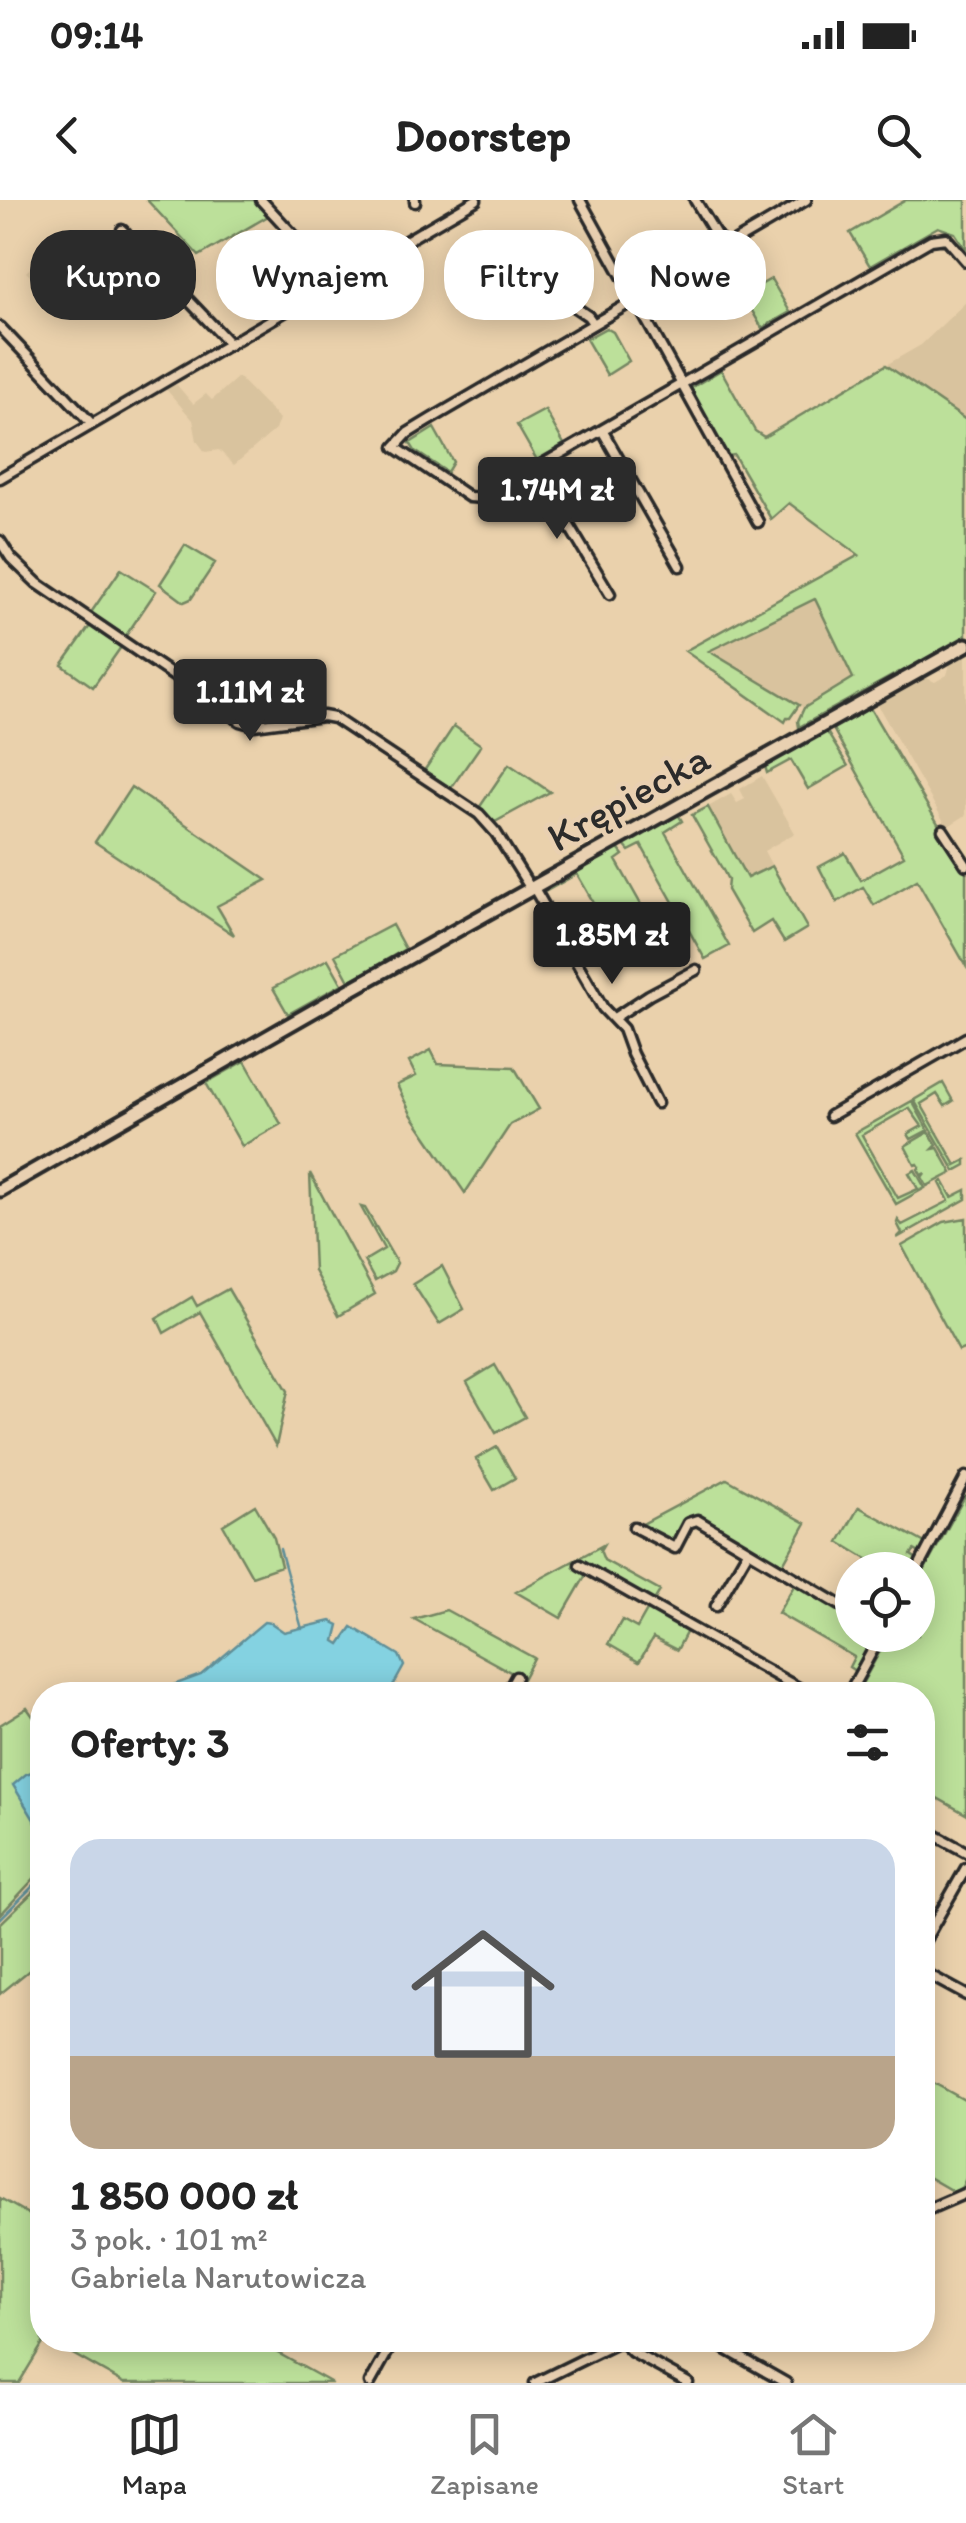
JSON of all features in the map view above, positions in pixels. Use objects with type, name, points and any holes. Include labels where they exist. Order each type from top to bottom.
[{"type":"street","points":[[260,200],[288,230]]},
{"type":"street","points":[[424,231],[476,200]]},
{"type":"street","points":[[580,200],[614,262]]},
{"type":"street","points":[[695,200],[713,230]]},
{"type":"street","points":[[754,230],[802,201]]},
{"type":"street","points":[[614,310],[420,426],[396,447],[473,499],[490,496],[931,240],[946,238],[966,261]]},
{"type":"street","points":[[196,308],[230,344]]},
{"type":"street","points":[[0,478],[271,320]]},
{"type":"street","points":[[645,320],[758,522]]},
{"type":"street","points":[[0,327],[92,424]]},
{"type":"street","points":[[602,430],[680,566]]},
{"type":"street","points":[[535,470],[610,594]]},
{"type":"street","points":[[0,541],[11,558],[38,583],[240,721],[254,726],[328,716],[479,814],[532,888],[603,1008],[624,1029],[657,1104]]},
{"type":"street","name":"Krępiecka","points":[[0,1190],[966,645]]},
{"type":"street","points":[[943,830],[966,866]]},
{"type":"street","points":[[614,1018],[696,970]]},
{"type":"street","points":[[830,1116],[966,1038]]},
{"type":"street","points":[[926,1552],[966,1477]]},
{"type":"street","points":[[634,1528],[675,1548],[688,1523],[697,1520],[835,1602]]},
{"type":"street","points":[[716,1606],[748,1551]]},
{"type":"street","points":[[580,1566],[788,1682]]},
{"type":"street","points":[[855,1682],[872,1652]]},
{"type":"street","points":[[513,1682],[516,1677]]},
{"type":"street","points":[[935,1835],[966,1852]]},
{"type":"street","points":[[935,1922],[966,1868]]},
{"type":"street","points":[[935,1978],[966,1995]]},
{"type":"street","points":[[935,2206],[966,2193]]},
{"type":"street","points":[[370,2383],[387,2352]]},
{"type":"street","points":[[535,2383],[598,2352]]},
{"type":"street","points":[[632,2352],[688,2383]]},
{"type":"street","points":[[731,2352],[786,2383]]},
{"type":"shaded area","points":[[966,302],[966,420],[886,365],[921,345]]},
{"type":"shaded area","points":[[238,377],[279,419],[275,430],[234,465],[219,450],[205,452],[197,441],[193,420],[164,387],[177,385],[193,404],[206,394],[212,400]]},
{"type":"shaded area","points":[[815,598],[853,678],[804,708],[708,651]]},
{"type":"shaded area","points":[[966,654],[966,815],[947,827],[877,704],[925,677],[935,682],[947,675],[950,664]]},
{"type":"shaded area","points":[[762,776],[795,833],[764,851],[772,866],[748,879],[708,807],[731,794],[737,803],[745,799],[740,789]]},
{"type":"green space","points":[[147,200],[256,200],[270,215],[244,230],[216,230],[216,246],[199,256],[196,230],[175,230]]},
{"type":"green space","points":[[906,200],[966,200],[966,250],[955,233],[938,227],[870,266],[850,233]]},
{"type":"green space","points":[[771,279],[790,312],[762,328],[757,320],[766,320],[766,282]]},
{"type":"green space","points":[[606,328],[613,332],[629,361],[607,375],[586,339]]},
{"type":"green space","points":[[886,365],[966,420],[966,640],[799,727],[804,708],[853,678],[815,599],[709,651],[799,705],[785,722],[685,651],[859,555],[789,503],[771,519],[734,455],[727,456],[691,388],[721,370],[755,431],[764,437]]},
{"type":"green space","points":[[545,410],[564,444],[537,460],[517,425]]},
{"type":"green space","points":[[434,428],[453,462],[447,472],[415,451],[410,443]]},
{"type":"green space","points":[[185,545],[215,563],[191,599],[184,602],[160,584]]},
{"type":"green space","points":[[121,569],[156,591],[125,637],[90,614]]},
{"type":"green space","points":[[90,626],[121,647],[93,687],[62,665]]},
{"type":"green space","points":[[868,705],[966,871],[966,966],[917,880],[874,905],[863,887],[837,902],[819,867],[845,853],[861,880],[904,856],[833,729]]},
{"type":"green space","points":[[454,726],[481,745],[451,788],[424,771]]},
{"type":"green space","points":[[822,731],[827,732],[848,766],[808,789],[791,760],[767,773],[767,762]]},
{"type":"green space","points":[[509,764],[550,792],[495,822],[479,808]]},
{"type":"green space","points":[[131,787],[267,880],[217,906],[234,935],[95,842]]},
{"type":"green space","points":[[708,807],[747,878],[772,866],[807,928],[784,942],[771,921],[752,933],[692,815]]},
{"type":"green space","points":[[678,814],[682,821],[665,832],[729,946],[705,959],[641,845],[629,851],[624,845]]},
{"type":"green space","points":[[617,847],[623,855],[616,860],[648,917],[613,936],[577,874],[541,894],[544,886]]},
{"type":"green space","points":[[392,925],[405,949],[349,981],[335,955]]},
{"type":"green space","points":[[328,959],[342,984],[288,1014],[273,988]]},
{"type":"green space","points":[[431,1050],[438,1064],[514,1067],[539,1109],[510,1125],[465,1193],[411,1114],[397,1085],[416,1076],[409,1062]]},
{"type":"green space","points":[[245,1061],[281,1124],[242,1146],[206,1083]]},
{"type":"green space","points":[[943,1083],[953,1101],[945,1106],[937,1094],[921,1104],[956,1165],[966,1160],[966,1165],[955,1171],[914,1100]]},
{"type":"green space","points":[[912,1101],[928,1130],[911,1139],[908,1134],[922,1126],[909,1108],[862,1135],[898,1198],[918,1189],[909,1173],[915,1170],[925,1188],[896,1204],[855,1133]]},
{"type":"green space","points":[[929,1132],[937,1145],[933,1149],[938,1148],[952,1173],[927,1186],[922,1177],[925,1173],[921,1175],[905,1146]]},
{"type":"green space","points":[[310,1173],[375,1294],[338,1316],[314,1271]]},
{"type":"green space","points":[[943,1181],[952,1197],[966,1190],[966,1199],[897,1238],[902,1233],[898,1220],[902,1225],[949,1201],[940,1183]]},
{"type":"green space","points":[[361,1207],[397,1263],[393,1271],[375,1281],[364,1261],[384,1249]]},
{"type":"green space","points":[[966,1218],[966,1348],[959,1351],[902,1246],[944,1222]]},
{"type":"green space","points":[[442,1266],[464,1309],[439,1324],[413,1284]]},
{"type":"green space","points":[[228,1289],[288,1391],[276,1446],[200,1312],[164,1333],[157,1318],[192,1297],[197,1306]]},
{"type":"green space","points":[[495,1365],[525,1417],[496,1433],[467,1382]]},
{"type":"green space","points":[[497,1447],[515,1478],[494,1490],[476,1459]]},
{"type":"green space","points":[[727,1479],[806,1523],[782,1566],[694,1517],[670,1542],[637,1527]]},
{"type":"green space","points":[[965,1496],[966,1814],[935,1797],[935,1682],[863,1682],[880,1652],[935,1652],[934,1552]]},
{"type":"green space","points":[[255,1505],[274,1538],[281,1566],[252,1576],[223,1525]]},
{"type":"green space","points":[[859,1507],[925,1543],[920,1552],[855,1552],[839,1542]]},
{"type":"green space","points":[[603,1545],[600,1550],[604,1560],[660,1591],[652,1604],[590,1568],[561,1618],[516,1592]]},
{"type":"green space","points":[[796,1582],[835,1606],[835,1646],[778,1613]]},
{"type":"green space","points":[[649,1607],[688,1629],[677,1650],[653,1638],[639,1662],[608,1644],[622,1620],[637,1628]]},
{"type":"green space","points":[[446,1610],[534,1658],[523,1679],[414,1619]]},
{"type":"green space","points":[[845,1652],[866,1652],[855,1671],[849,1667],[854,1657]]},
{"type":"green space","points":[[27,1708],[30,1712],[30,1883],[0,1915],[0,1725]]},
{"type":"green space","points":[[30,1895],[30,1970],[0,1994],[0,1924]]},
{"type":"green space","points":[[935,2084],[966,2101],[966,2178],[954,2192],[935,2181]]},
{"type":"green space","points":[[0,2198],[30,2215],[30,2352],[38,2352],[19,2383],[0,2383]]},
{"type":"green space","points":[[69,2352],[276,2352],[332,2383],[124,2383]]},
{"type":"water","points":[[331,1621],[339,1625],[335,1641],[340,1644],[352,1627],[399,1655],[404,1666],[395,1682],[182,1682],[201,1675],[264,1622],[284,1632]]},
{"type":"water","points":[[30,1772],[30,1813],[13,1785]]},
{"type":"waterway","points":[[280,1549],[302,1629]]},
{"type":"waterway","points":[[0,1919],[30,1889]]}]
